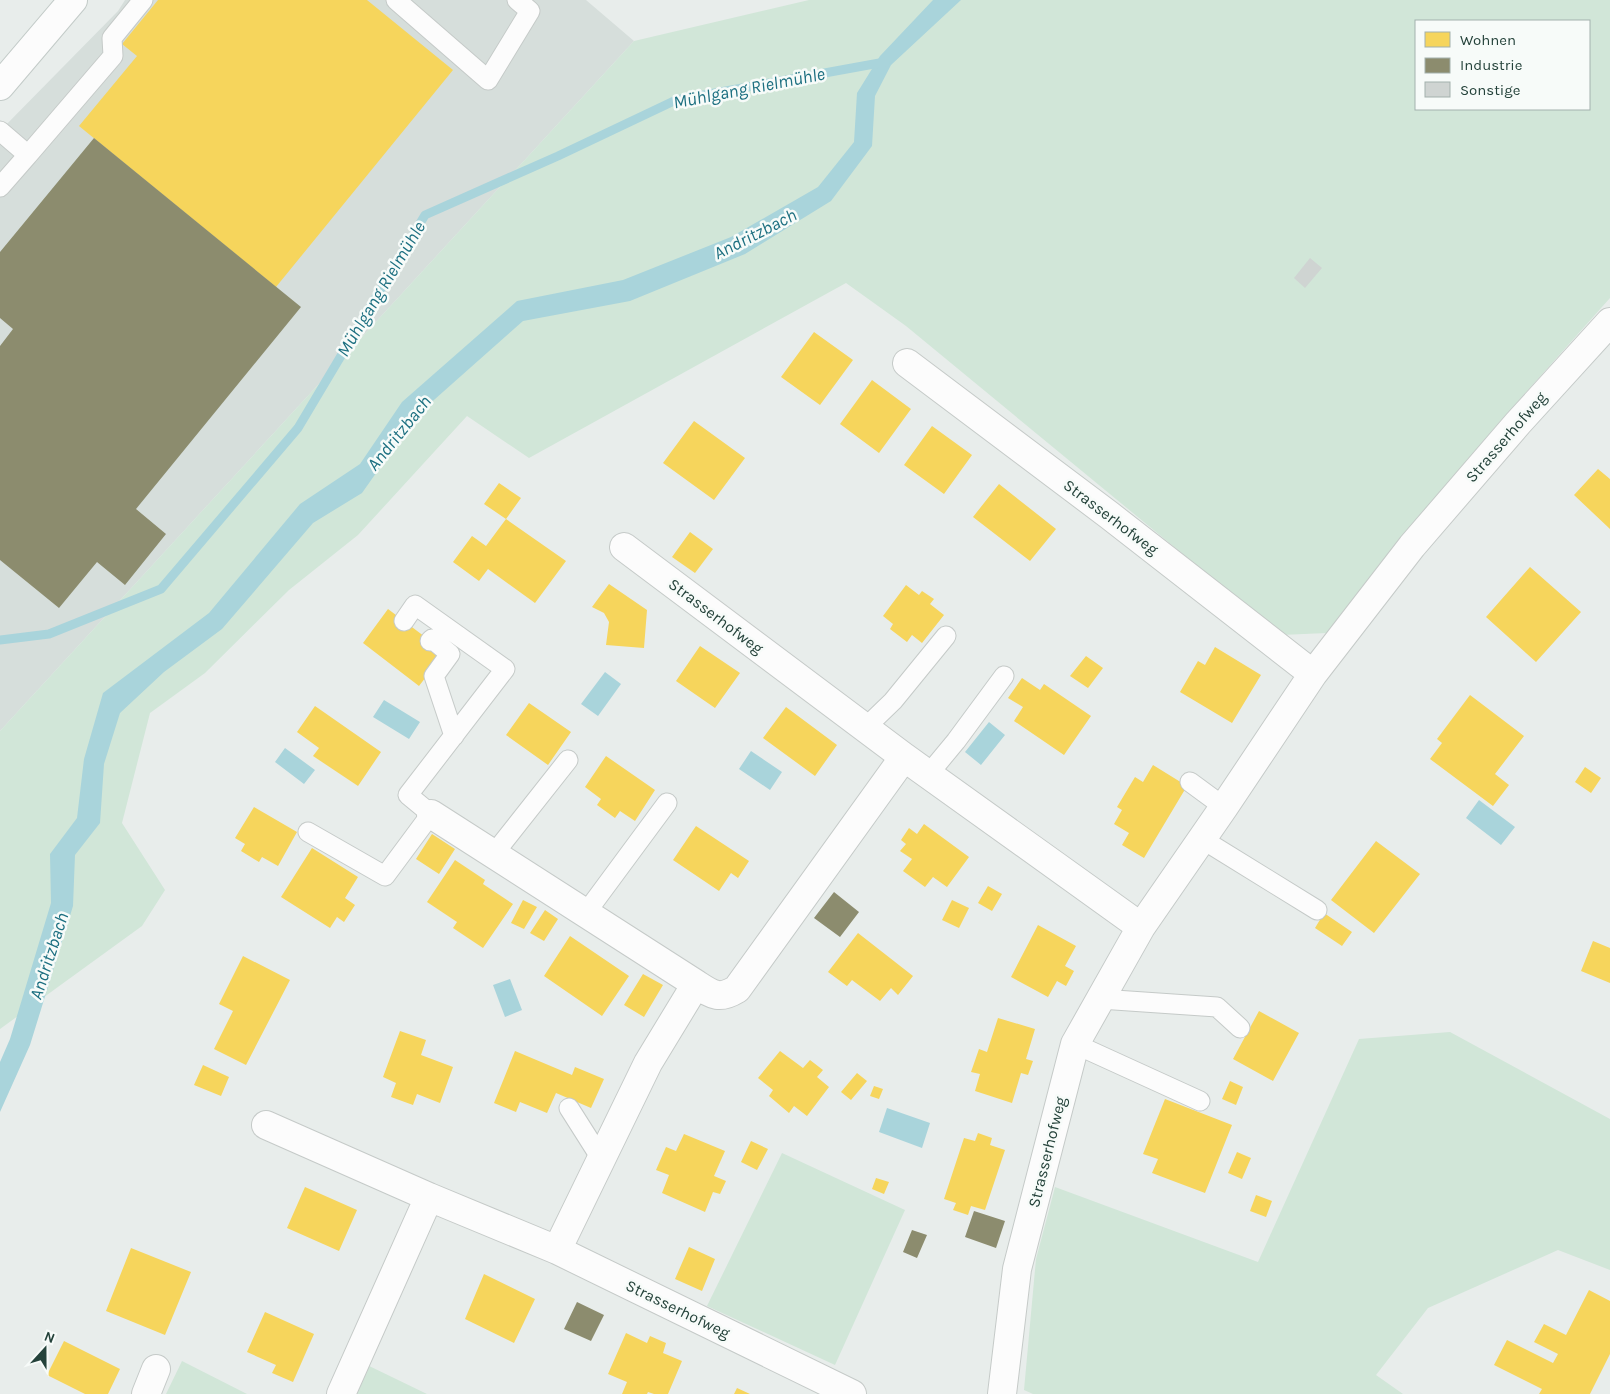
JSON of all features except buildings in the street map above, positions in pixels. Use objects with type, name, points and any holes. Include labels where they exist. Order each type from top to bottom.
[{"type":"street","points":[[0,86],[65,3]]},
{"type":"street","name":"Strasserhofweg","points":[[1002,1394],[1017,1269],[1075,1044],[1100,999],[1142,927],[1313,674],[1412,546],[1518,423],[1610,322]]},
{"type":"street","name":"Strasserhofweg","points":[[907,363],[1108,515],[1313,674]]},
{"type":"street","name":"Strasserhofweg","points":[[624,547],[927,776],[1142,927]]},
{"type":"street","points":[[431,814],[696,984],[711,993],[726,995],[737,989],[904,758]]},
{"type":"street","points":[[557,1250],[648,1064],[696,984]]},
{"type":"street","name":"Strasserhofweg","points":[[266,1125],[429,1197],[557,1250],[852,1394]]},
{"type":"street","points":[[341,1394],[429,1197]]},
{"type":"street","points":[[146,1394],[156,1369]]},
{"type":"lane","points":[[0,187],[113,56],[112,38],[143,0]]},
{"type":"lane","points":[[396,0],[488,80],[530,11],[517,0]]},
{"type":"lane","points":[[0,131],[28,155]]},
{"type":"lane","points":[[308,832],[385,876],[431,814],[408,795],[505,669],[415,605],[404,621]]},
{"type":"lane","points":[[864,729],[892,701],[946,636]]},
{"type":"lane","points":[[430,641],[432,639],[450,654],[434,676],[454,736]]},
{"type":"lane","points":[[927,776],[956,741],[1004,676]]},
{"type":"lane","points":[[494,855],[568,760]]},
{"type":"lane","points":[[1190,782],[1224,807]]},
{"type":"lane","points":[[585,914],[667,803]]},
{"type":"lane","points":[[1202,839],[1317,910]]},
{"type":"lane","points":[[1100,999],[1217,1007],[1240,1028]]},
{"type":"lane","points":[[1075,1044],[1200,1101]]},
{"type":"lane","points":[[568,1108],[602,1160]]},
{"type":"shaded area","points":[[125,0],[586,0],[634,41],[0,731],[0,131],[118,11]]},
{"type":"green space","points":[[809,0],[1610,0],[1610,298],[1496,426],[1327,633],[1281,635],[906,326],[846,283],[529,458],[467,416],[358,535],[289,590],[205,673],[150,713],[122,823],[165,890],[142,926],[0,1029],[0,731],[634,41]]},
{"type":"green space","points":[[1450,1032],[1610,1119],[1610,1270],[1558,1250],[1428,1308],[1376,1375],[1403,1394],[1033,1394],[1024,1390],[1036,1259],[1055,1187],[1258,1262],[1359,1039]]},
{"type":"green space","points":[[782,1153],[905,1210],[835,1365],[707,1306]]},
{"type":"green space","points":[[182,1361],[247,1394],[166,1394]]},
{"type":"green space","points":[[363,1363],[427,1394],[349,1394]]},
{"type":"water","name":"Andritzbach","points":[[933,0],[961,0],[891,65],[875,96],[872,146],[831,201],[745,254],[630,301],[523,321],[417,415],[362,493],[313,523],[222,629],[164,672],[120,713],[104,764],[100,823],[75,855],[73,906],[30,1045],[0,1112],[0,1062],[10,1039],[51,903],[50,854],[77,818],[84,759],[103,693],[209,613],[300,504],[360,464],[402,402],[517,301],[623,280],[731,237],[818,187],[854,142],[857,93],[880,56]]},
{"type":"water","points":[[605,672],[621,684],[598,716],[581,704]]},
{"type":"water","points":[[384,700],[420,722],[409,739],[373,717]]},
{"type":"water","points":[[989,722],[1005,735],[981,765],[965,752]]},
{"type":"water","points":[[285,748],[315,770],[304,784],[275,762]]},
{"type":"water","points":[[751,751],[782,772],[770,790],[739,769]]},
{"type":"water","points":[[1479,800],[1515,827],[1501,845],[1466,818]]},
{"type":"water","points":[[510,979],[522,1010],[505,1017],[493,985]]},
{"type":"water","points":[[887,1108],[930,1123],[922,1148],[879,1132]]},
{"type":"waterway","name":"Mühlgang Rielmühle","points":[[0,640],[49,634],[161,589],[298,428],[425,215],[558,156],[676,100],[885,62]]}]
